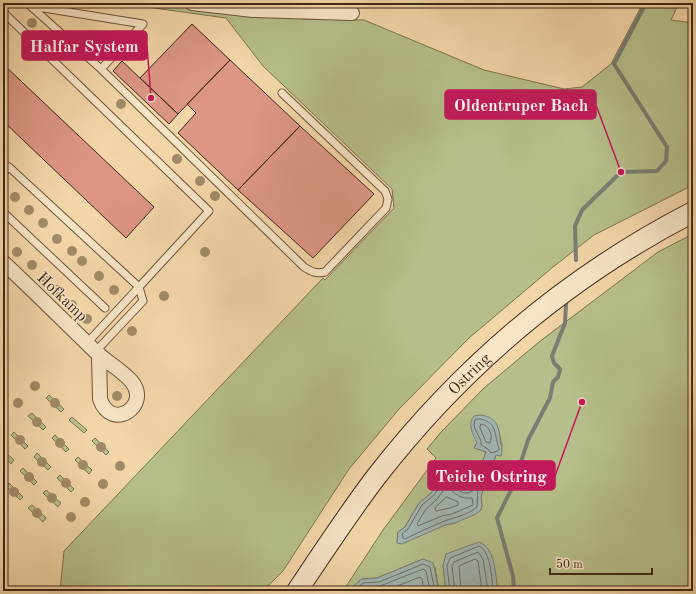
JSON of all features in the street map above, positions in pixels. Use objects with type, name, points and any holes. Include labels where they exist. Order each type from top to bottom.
[{"type":"main road","name":"Ostring","points":[[297,591],[376,477],[438,404],[473,368],[509,335],[546,305],[585,277],[626,249],[693,212]]},
{"type":"street","points":[[192,3],[253,10],[352,13]]},
{"type":"street","name":"Hofkamp","points":[[3,262],[94,349]]},
{"type":"lane","points":[[29,5],[101,69],[304,267],[318,274],[325,272],[386,208],[388,199],[385,191],[282,93]]},
{"type":"lane","points":[[29,5],[143,24],[101,69]]},
{"type":"lane","points":[[3,12],[210,211],[139,287],[94,349]]},
{"type":"lane","points":[[3,172],[9,167],[139,287],[143,301],[94,349]]},
{"type":"lane","points":[[3,212],[105,308]]},
{"type":"green space","points":[[118,3],[168,3],[220,11],[293,14],[303,19],[364,20],[484,70],[564,89],[582,87],[611,64],[643,3],[679,3],[671,20],[693,23],[693,185],[594,235],[553,267],[469,338],[400,408],[349,469],[283,571],[263,591],[60,591],[64,551],[323,278],[325,280],[394,208],[392,189],[263,66],[226,18]]},
{"type":"green space","points":[[225,3],[350,4],[354,8]]},
{"type":"green space","points":[[693,234],[693,591],[498,591],[492,556],[443,565],[446,591],[439,591],[435,567],[423,559],[377,578],[362,579],[348,591],[343,591],[383,530],[436,458],[427,449],[442,431],[484,388],[539,342],[658,252]],"holes":[[[497,425],[502,445],[501,456],[496,455],[481,496],[482,506],[455,523],[445,525],[397,542],[398,532],[405,527],[419,503],[431,493],[452,461],[456,471],[457,482],[462,487],[467,489],[474,485],[486,452],[474,447],[477,443]]]},
{"type":"green space","points":[[49,395],[64,409],[61,412],[46,398]]},
{"type":"green space","points":[[32,413],[46,427],[43,430],[28,416]]},
{"type":"green space","points":[[72,417],[87,430],[84,433],[69,420]]},
{"type":"green space","points":[[14,432],[28,446],[25,449],[11,435]]},
{"type":"green space","points":[[55,435],[69,449],[66,452],[52,438]]},
{"type":"green space","points":[[95,438],[109,452],[106,455],[92,441]]},
{"type":"green space","points":[[3,450],[14,460],[11,464],[3,456]]},
{"type":"green space","points":[[37,453],[51,467],[48,470],[34,457]]},
{"type":"green space","points":[[78,457],[92,470],[89,474],[75,460]]},
{"type":"green space","points":[[23,468],[37,482],[34,485],[20,471]]},
{"type":"green space","points":[[60,475],[74,489],[71,492],[57,478]]},
{"type":"green space","points":[[9,483],[23,497],[20,500],[6,486]]},
{"type":"green space","points":[[46,490],[61,503],[58,507],[43,493]]},
{"type":"green space","points":[[32,505],[46,518],[43,522],[28,508]]},
{"type":"water","points":[[480,415],[490,418],[496,423],[499,430],[502,449],[501,456],[496,455],[481,496],[481,510],[476,514],[455,523],[445,525],[402,544],[397,543],[398,532],[405,527],[419,503],[431,493],[452,461],[459,484],[467,489],[474,485],[486,452],[474,448],[477,443],[471,429],[471,422],[474,416]]},
{"type":"water","points":[[479,542],[485,545],[492,556],[498,591],[446,591],[443,565],[446,554]]},
{"type":"water","points":[[423,559],[433,563],[439,591],[348,591],[362,579],[377,578]]},
{"type":"building","points":[[192,24],[230,60],[178,114],[140,78]]},
{"type":"building","points":[[230,60],[300,126],[238,190],[178,133],[196,113],[187,104]]},
{"type":"building","points":[[122,61],[178,114],[169,124],[113,71]]},
{"type":"building","points":[[3,64],[154,207],[126,238],[3,121]]},
{"type":"building","points":[[300,126],[374,194],[313,258],[238,190]]},
{"type":"waterway","points":[[576,260],[575,226],[582,210],[621,172],[657,171],[666,161],[667,147],[614,64],[646,3]]},
{"type":"waterway","points":[[514,591],[513,576],[497,518],[514,484],[528,440],[550,398],[553,382],[558,377],[560,369],[554,363],[552,356],[565,323],[566,304]]},
{"type":"place","name":"Halfar System","points":[[151,98]]},
{"type":"place","name":"Oldentruper Bach","points":[[621,172]]},
{"type":"place","name":"Teiche Ostring","points":[[582,402]]}]
